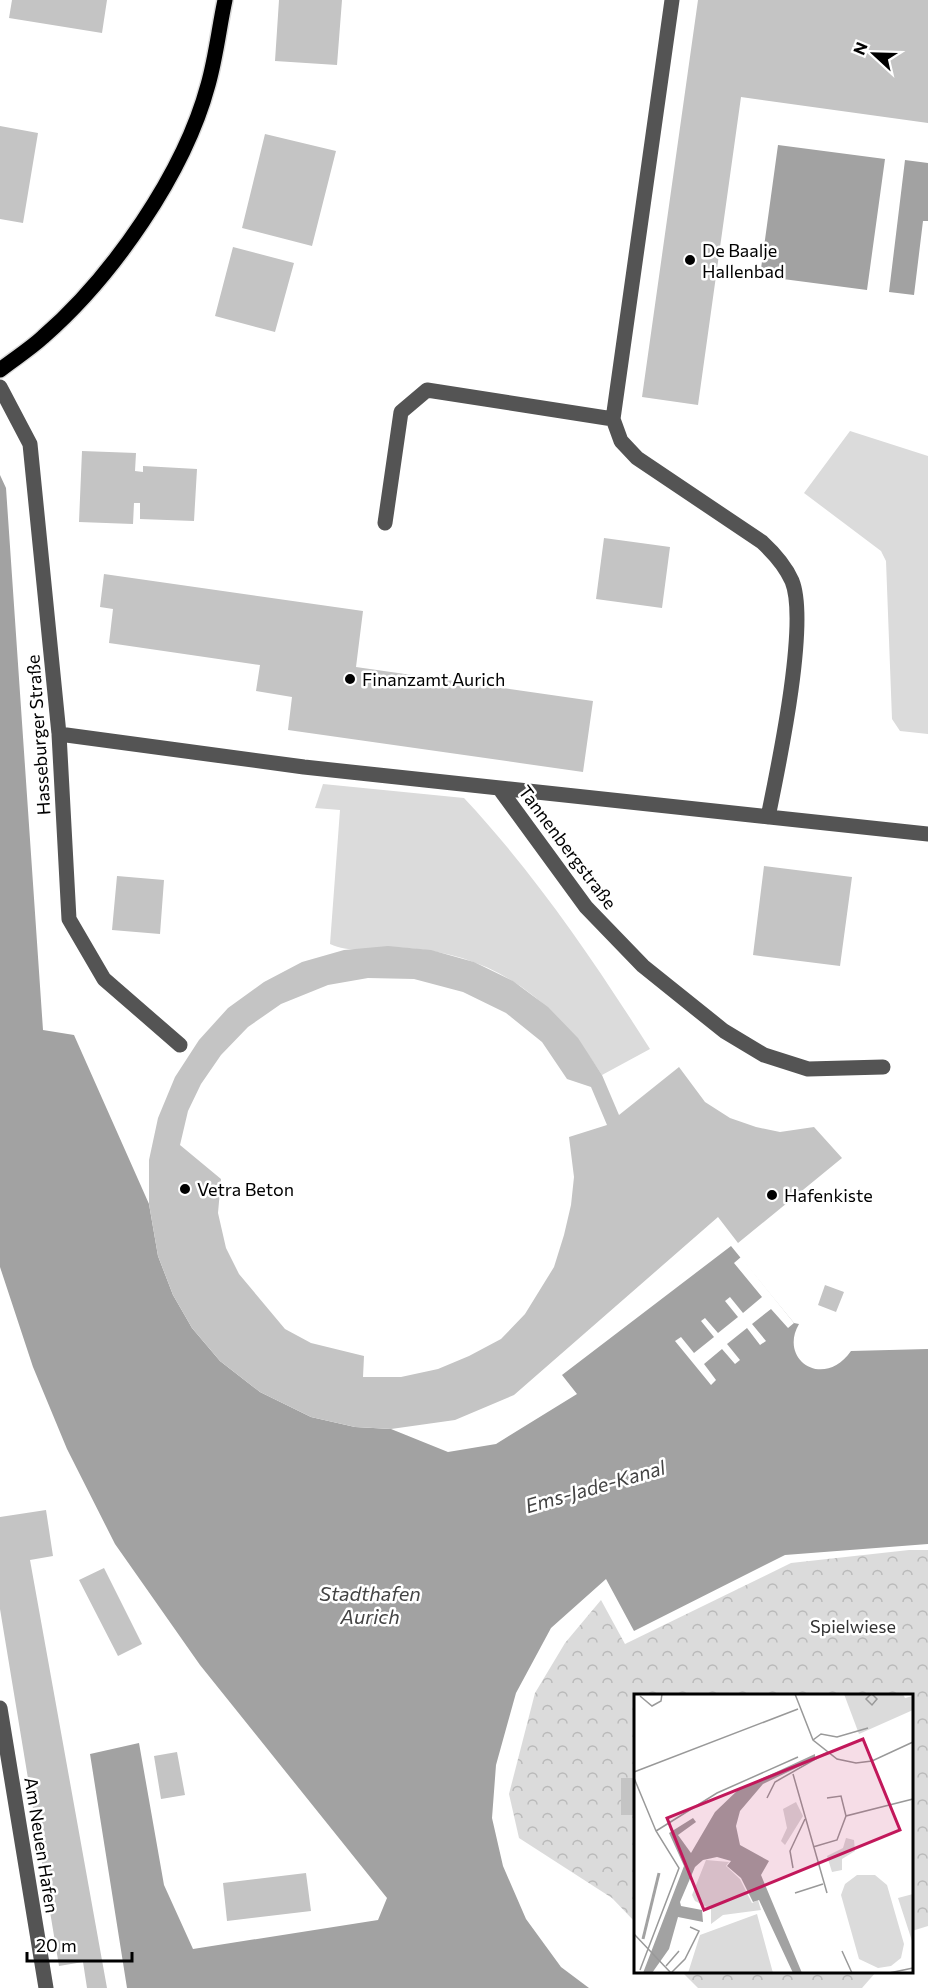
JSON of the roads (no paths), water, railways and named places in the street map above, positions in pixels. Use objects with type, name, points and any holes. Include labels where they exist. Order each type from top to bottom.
[{"type":"main road","points":[[0,370],[43,337],[103,276],[155,200],[185,150],[208,85],[225,0]]},
{"type":"street","points":[[672,0],[613,419],[621,441],[637,458],[762,542],[780,559],[793,583],[797,614],[791,687],[768,817]]},
{"type":"street","name":"Hasseburger Straße","points":[[0,387],[30,444],[59,734],[69,919],[104,979],[180,1045]]},
{"type":"street","points":[[385,524],[401,412],[427,390],[613,419]]},
{"type":"street","name":"Tannenbergstraße","points":[[59,734],[304,767],[928,834]]},
{"type":"street","name":"Tannenbergstraße","points":[[499,788],[586,907],[643,966],[724,1031],[764,1055],[808,1069],[883,1067]]},
{"type":"street","name":"Am Neuen Hafen","points":[[0,1708],[46,1988]]},
{"type":"water","points":[[778,145],[885,159],[867,290],[760,276]]},
{"type":"water","points":[[905,160],[928,163],[928,221],[923,221],[914,295],[889,292]]},
{"type":"water","name":"Stadthafen Aurich","points":[[0,475],[6,488],[43,1030],[74,1035],[149,1204],[158,1256],[173,1295],[192,1328],[220,1361],[260,1392],[311,1417],[355,1427],[391,1429],[448,1452],[496,1444],[577,1394],[562,1375],[731,1246],[794,1323],[799,1324],[794,1337],[794,1349],[799,1359],[807,1366],[817,1369],[829,1368],[840,1363],[851,1351],[928,1349],[928,1544],[785,1555],[634,1631],[606,1579],[551,1628],[516,1693],[496,1765],[492,1818],[503,1866],[526,1919],[561,1967],[589,1988],[127,1988],[90,1754],[139,1743],[164,1885],[193,1949],[378,1920],[387,1898],[200,1665],[115,1544],[67,1449],[33,1367],[0,1267]]},
{"type":"place","name":"De Baalje Hallenbad","points":[[690,260]]},
{"type":"place","name":"Finanzamt Aurich","points":[[350,679]]},
{"type":"place","name":"Vetra Beton","points":[[185,1189]]},
{"type":"place","name":"Hafenkiste","points":[[772,1195]]},
{"type":"water label","name":"Ems-Jade-Kanal","points":[[595,1486]]},
{"type":"park label","name":"Spielwiese","points":[[853,1626]]}]
